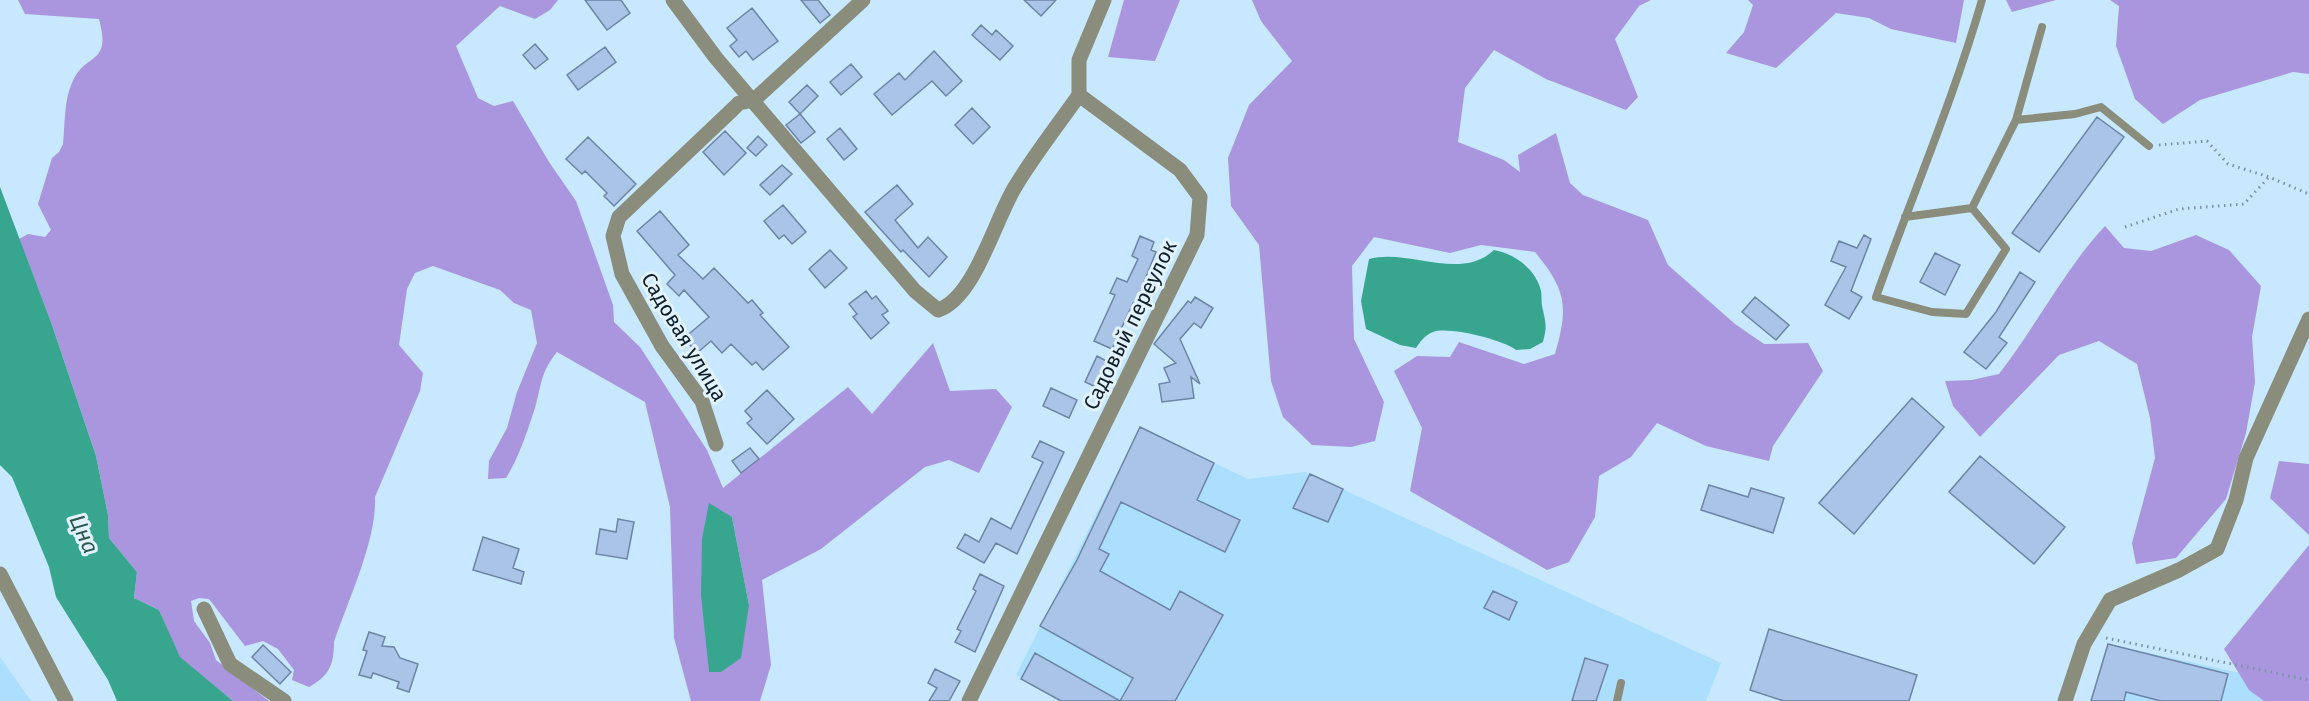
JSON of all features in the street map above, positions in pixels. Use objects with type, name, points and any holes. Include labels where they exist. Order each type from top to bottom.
[{"type":"street","points":[[674,0],[716,58],[915,291],[938,310],[949,307],[966,286],[1015,187],[1078,95],[1079,60],[1104,0]]},
{"type":"street","name":"Садовая улица","points":[[716,444],[702,401],[662,346],[622,274],[613,236],[619,217],[739,103],[754,100],[863,0]]},
{"type":"street","name":"Садовый переулок","points":[[969,701],[1197,235],[1200,197],[1180,170],[1078,95]]},
{"type":"street","points":[[2065,701],[2084,644],[2110,600],[2179,570],[2217,549],[2236,500],[2246,458],[2267,417],[2309,319]]},
{"type":"street","points":[[1,576],[66,701]]},
{"type":"street","points":[[204,609],[230,664],[284,701]]},
{"type":"lane","points":[[1972,208],[2006,249],[1966,314],[1932,312],[1876,297],[1967,52],[1982,0]]},
{"type":"lane","points":[[1972,208],[2016,120],[2042,27]]},
{"type":"lane","points":[[2016,120],[2075,114],[2101,107],[2149,146]]},
{"type":"lane","points":[[1905,217],[1972,208]]},
{"type":"lane","points":[[1617,701],[1621,683]]},
{"type":"path","points":[[2149,146],[2207,141],[2228,165],[2269,177],[2309,194]]},
{"type":"path","points":[[2125,227],[2179,209],[2244,204],[2269,177]]},
{"type":"path","points":[[2084,644],[2109,637],[2309,680]]},
{"type":"shaded area","points":[[18,0],[558,0],[550,10],[535,19],[500,6],[456,46],[478,98],[494,106],[513,101],[549,162],[576,201],[613,305],[614,322],[640,347],[707,450],[723,488],[848,387],[872,414],[933,343],[950,391],[996,389],[1012,407],[979,473],[949,460],[925,467],[821,549],[762,580],[771,665],[760,701],[691,701],[674,638],[670,507],[645,402],[557,352],[544,373],[529,426],[511,470],[506,478],[488,479],[489,461],[507,428],[517,392],[537,343],[531,310],[514,303],[500,290],[433,266],[415,273],[407,289],[399,345],[423,373],[420,391],[375,497],[367,551],[334,642],[333,657],[326,674],[309,687],[292,680],[294,670],[278,649],[263,641],[245,646],[209,599],[199,598],[191,601],[194,621],[210,643],[216,660],[269,701],[233,701],[179,657],[159,610],[134,598],[137,572],[109,538],[108,515],[96,456],[52,325],[19,239],[28,234],[45,237],[51,230],[38,204],[52,158],[63,144],[69,90],[77,73],[100,52],[102,34],[99,19],[25,14]],"holes":[[[732,517],[749,605],[709,672],[707,635]]]},
{"type":"shaded area","points":[[1124,0],[1180,0],[1155,61],[1108,57]]},
{"type":"shaded area","points":[[1252,0],[1651,0],[1639,6],[1615,39],[1638,97],[1626,110],[1546,79],[1494,50],[1465,88],[1458,142],[1504,160],[1520,172],[1518,155],[1556,133],[1570,183],[1583,195],[1648,220],[1668,265],[1735,324],[1764,344],[1808,343],[1823,371],[1773,446],[1769,461],[1706,446],[1657,423],[1631,457],[1599,476],[1595,517],[1569,562],[1547,570],[1410,491],[1422,428],[1394,371],[1417,356],[1450,357],[1459,342],[1524,364],[1555,354],[1563,311],[1559,288],[1535,252],[1481,245],[1450,253],[1374,237],[1352,266],[1354,339],[1384,402],[1375,441],[1351,447],[1312,445],[1283,417],[1271,381],[1259,245],[1231,206],[1228,158],[1249,105],[1292,61],[1261,21]]},
{"type":"shaded area","points":[[1748,0],[1964,0],[1956,43],[1891,29],[1869,18],[1836,13],[1776,68],[1726,53],[1744,32],[1753,5]]},
{"type":"shaded area","points":[[2006,0],[2056,0],[2012,12]]},
{"type":"shaded area","points":[[2110,0],[2309,0],[2309,74],[2293,72],[2200,100],[2163,124],[2135,99],[2116,46],[2119,6]]},
{"type":"shaded area","points":[[2105,226],[2124,248],[2151,251],[2196,235],[2229,250],[2261,286],[2252,337],[2255,382],[2246,433],[2226,499],[2176,558],[2136,564],[2132,543],[2155,458],[2150,418],[2137,364],[2099,341],[2059,355],[1980,437],[1953,406],[1945,381],[1972,380],[1999,374],[2063,279]]},
{"type":"shaded area","points":[[1140,427],[1248,479],[1305,472],[1721,663],[1706,701],[1061,701],[1016,675]]},
{"type":"shaded area","points":[[2279,461],[2309,464],[2309,535],[2270,498]]},
{"type":"shaded area","points":[[2309,545],[2309,701],[2264,701],[2249,690],[2224,649]]},
{"type":"shaded area","points":[[2108,644],[2309,688],[2309,701],[2090,701]]},
{"type":"shaded area","points":[[0,657],[31,701],[0,701]]},
{"type":"water","name":"Цна","points":[[0,187],[52,325],[96,456],[108,515],[109,538],[137,572],[134,598],[159,610],[180,657],[233,701],[117,701],[108,680],[56,597],[49,567],[12,477],[0,465]]},
{"type":"water","points":[[1494,250],[1510,255],[1524,264],[1538,283],[1546,326],[1543,342],[1530,349],[1516,350],[1500,342],[1476,335],[1440,331],[1428,335],[1416,348],[1400,345],[1366,329],[1361,301],[1369,259],[1401,257],[1450,264],[1466,263],[1481,259]]},
{"type":"water","points":[[709,503],[732,517],[749,605],[741,658],[721,672],[709,672],[701,595],[702,539]]},
{"type":"building","points":[[585,0],[621,0],[630,13],[607,30]]},
{"type":"building","points":[[801,0],[818,0],[830,15],[820,23]]},
{"type":"building","points":[[1024,0],[1056,0],[1041,16]]},
{"type":"building","points":[[752,8],[778,41],[753,60],[746,51],[739,57],[730,46],[737,40],[727,28]]},
{"type":"building","points":[[981,25],[992,35],[996,30],[1013,46],[1000,60],[972,35]]},
{"type":"building","points":[[535,44],[548,59],[535,69],[523,55]]},
{"type":"building","points":[[605,47],[616,62],[578,90],[567,75]]},
{"type":"building","points":[[934,51],[962,81],[946,96],[932,81],[892,115],[874,94],[899,73],[905,80]]},
{"type":"building","points":[[851,64],[862,77],[841,95],[830,82]]},
{"type":"building","points":[[807,85],[818,96],[800,114],[789,102]]},
{"type":"building","points":[[972,108],[990,127],[973,144],[955,125]]},
{"type":"building","points":[[800,114],[815,132],[801,143],[786,125]]},
{"type":"building","points":[[2097,117],[2124,137],[2039,252],[2012,233]]},
{"type":"building","points":[[840,128],[857,149],[844,160],[827,139]]},
{"type":"building","points":[[725,131],[746,153],[724,175],[703,152]]},
{"type":"building","points":[[758,136],[767,145],[756,156],[747,148]]},
{"type":"building","points":[[588,137],[636,184],[614,206],[604,196],[607,193],[585,171],[582,174],[566,159]]},
{"type":"building","points":[[782,165],[792,174],[770,195],[760,185]]},
{"type":"building","points":[[897,185],[913,204],[895,220],[918,248],[928,237],[947,257],[929,277],[903,250],[901,252],[865,212]]},
{"type":"building","points":[[783,205],[806,232],[792,244],[784,235],[779,239],[764,221]]},
{"type":"building","points":[[660,211],[689,245],[678,255],[703,279],[714,268],[748,303],[752,300],[763,313],[760,315],[789,347],[763,370],[756,362],[752,365],[731,344],[722,353],[711,341],[697,353],[684,338],[709,317],[684,290],[679,296],[667,284],[675,275],[637,231]]},
{"type":"building","points":[[1864,235],[1871,239],[1851,291],[1862,297],[1849,319],[1825,305],[1846,267],[1831,261],[1839,241],[1857,248]]},
{"type":"building","points":[[1140,236],[1154,242],[1151,250],[1156,252],[1137,305],[1133,303],[1112,349],[1094,341],[1115,295],[1110,293],[1117,278],[1127,282],[1138,259],[1132,256]]},
{"type":"building","points":[[830,250],[847,268],[825,288],[809,269]]},
{"type":"building","points":[[1935,253],[1960,265],[1945,295],[1920,282]]},
{"type":"building","points":[[2020,272],[2035,282],[1999,337],[2007,343],[1986,369],[1964,352],[1996,312]]},
{"type":"building","points":[[866,291],[872,299],[876,296],[888,311],[882,315],[889,323],[871,339],[853,317],[857,314],[849,304]]},
{"type":"building","points":[[1195,297],[1213,308],[1201,328],[1194,323],[1180,339],[1200,384],[1191,377],[1194,398],[1162,402],[1159,384],[1170,382],[1164,368],[1176,363],[1154,344],[1188,301],[1191,303]]},
{"type":"building","points":[[1755,297],[1789,325],[1776,340],[1742,312]]},
{"type":"building","points":[[1097,356],[1110,363],[1098,388],[1085,382]]},
{"type":"building","points":[[1051,388],[1077,400],[1069,418],[1043,406]]},
{"type":"building","points":[[767,390],[794,419],[767,444],[747,423],[752,419],[745,411]]},
{"type":"building","points":[[1912,398],[1944,427],[1854,534],[1819,503]]},
{"type":"building","points":[[1140,427],[1214,463],[1197,500],[1240,520],[1225,552],[1121,502],[1099,549],[1109,554],[1100,571],[1170,610],[1180,591],[1223,615],[1175,701],[1120,701],[1133,678],[1040,626],[1077,560]]},
{"type":"building","points":[[1040,441],[1064,452],[1017,554],[996,543],[984,563],[957,548],[965,534],[979,542],[991,518],[1011,529],[1043,462],[1032,457]]},
{"type":"building","points":[[750,448],[759,459],[741,473],[732,461]]},
{"type":"building","points":[[1980,456],[2065,527],[2034,564],[1949,492]]},
{"type":"building","points":[[1310,474],[1343,489],[1328,522],[1293,508]]},
{"type":"building","points":[[1709,485],[1748,497],[1751,488],[1784,498],[1773,533],[1701,510]]},
{"type":"building","points":[[618,519],[634,522],[627,559],[596,554],[600,529],[616,532]]},
{"type":"building","points":[[483,537],[519,549],[513,568],[524,572],[521,584],[473,570]]},
{"type":"building","points":[[980,574],[1004,586],[975,652],[955,642],[961,631],[957,629],[976,591],[973,589]]},
{"type":"building","points":[[1493,591],[1517,602],[1509,620],[1484,608]]},
{"type":"building","points":[[1769,629],[1917,675],[1909,701],[1784,701],[1750,690]]},
{"type":"building","points":[[369,632],[385,637],[382,646],[394,647],[400,658],[418,664],[409,692],[397,688],[399,682],[373,673],[371,678],[359,675],[367,651],[363,650]]},
{"type":"building","points":[[2108,644],[2228,674],[2221,701],[2161,701],[2126,692],[2124,701],[2091,701]]},
{"type":"building","points":[[263,645],[291,672],[280,684],[252,657]]},
{"type":"building","points":[[1035,653],[1120,701],[1061,701],[1021,679]]},
{"type":"building","points":[[1585,658],[1608,665],[1596,701],[1572,701]]},
{"type":"building","points":[[935,669],[960,681],[949,701],[929,701],[937,688],[928,683]]}]
